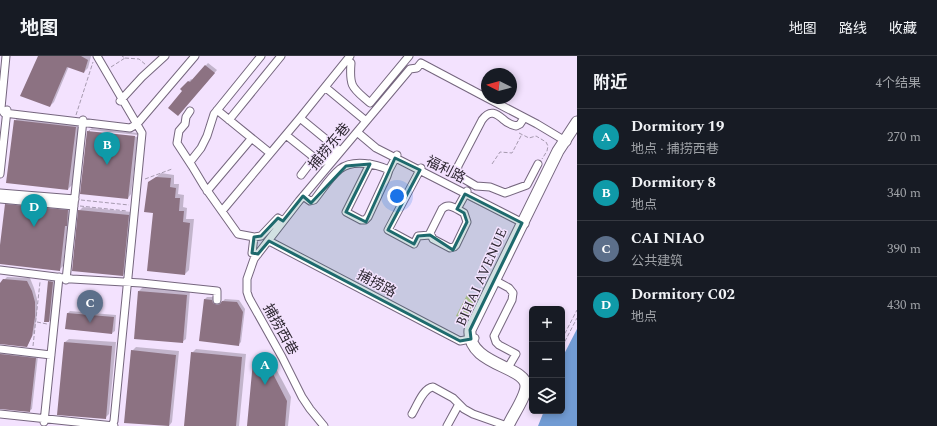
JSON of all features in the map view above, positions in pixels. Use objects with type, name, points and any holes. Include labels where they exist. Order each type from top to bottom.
[{"type":"main road","name":"BIHAI AVENUE","points":[[507,426],[524,394],[526,388],[525,382],[474,348],[470,330],[565,141],[577,122]]},
{"type":"main road","name":"BIHAI AVENUE","points":[[565,141],[577,128]]},
{"type":"main road","name":"BIHAI AVENUE","points":[[473,339],[478,322],[498,282],[524,222]]},
{"type":"main road","name":"BIHAI AVENUE","points":[[473,339],[482,351],[527,378],[530,386],[529,392],[511,426]]},
{"type":"street","points":[[6,56],[1,108],[5,111],[83,122],[129,124],[135,123],[142,117],[195,56]]},
{"type":"street","points":[[0,174],[9,56]]},
{"type":"street","points":[[95,56],[105,70],[121,100]]},
{"type":"street","points":[[95,56],[142,133],[133,208]]},
{"type":"street","points":[[121,100],[165,56]]},
{"type":"street","points":[[190,162],[204,143],[214,114],[261,56]]},
{"type":"street","points":[[229,120],[281,56]]},
{"type":"street","points":[[371,102],[409,56]]},
{"type":"street","points":[[349,58],[351,64],[350,76],[352,86],[370,103],[371,102],[378,107]]},
{"type":"street","points":[[222,211],[349,58]]},
{"type":"street","name":"捕捞东巷","points":[[269,241],[338,150],[366,122],[410,69],[417,68],[421,63],[481,95]]},
{"type":"street","points":[[325,87],[366,122]]},
{"type":"street","points":[[498,104],[546,129],[565,141]]},
{"type":"street","points":[[217,110],[270,153]]},
{"type":"street","points":[[0,149],[5,111]]},
{"type":"street","points":[[190,111],[186,117],[185,124],[179,131],[176,143],[238,234],[254,237],[261,236],[264,235],[278,218],[283,222]]},
{"type":"street","points":[[524,118],[517,126],[505,121],[494,113],[487,114],[458,166],[457,173],[459,176],[476,186],[490,187],[505,194],[525,187],[538,164]]},
{"type":"street","points":[[502,118],[511,121],[514,120],[517,114]]},
{"type":"street","points":[[286,135],[321,163],[338,150],[300,118]]},
{"type":"street","points":[[50,355],[51,324],[74,203],[83,122]]},
{"type":"street","points":[[0,417],[111,426],[114,421],[133,208],[138,133],[135,123]]},
{"type":"street","name":"福利路","points":[[358,131],[376,148],[396,156],[524,222]]},
{"type":"street","points":[[208,191],[251,139]]},
{"type":"street","points":[[370,164],[346,212],[361,220],[365,220],[368,217],[396,156]]},
{"type":"street","points":[[301,175],[314,158]]},
{"type":"street","points":[[303,196],[310,201],[314,200],[337,172],[346,166],[370,164],[389,170]]},
{"type":"street","points":[[420,169],[388,230],[414,244],[418,236],[430,235]]},
{"type":"street","points":[[457,209],[466,192]]},
{"type":"street","points":[[0,193],[74,203]]},
{"type":"street","points":[[0,199],[74,203]]},
{"type":"street","points":[[449,206],[464,214],[467,222],[454,247],[450,248],[435,241],[430,235],[444,207],[449,206]]},
{"type":"street","points":[[254,237],[252,252],[258,254]]},
{"type":"street","name":"捕捞西巷","points":[[269,241],[251,265],[247,279],[247,292],[302,397],[324,426]]},
{"type":"street","name":"捕捞路","points":[[269,241],[460,341],[473,339]]},
{"type":"street","points":[[0,270],[60,279]]},
{"type":"street","points":[[0,275],[41,279],[126,283],[217,295]]},
{"type":"street","points":[[43,420],[60,279]]},
{"type":"street","points":[[498,282],[512,290],[513,296],[495,333],[495,339],[501,346],[517,351],[509,366]]},
{"type":"street","points":[[0,350],[50,355]]},
{"type":"street","points":[[412,414],[425,392],[433,387],[453,398],[464,410],[486,418],[496,424],[507,426]]},
{"type":"street","points":[[446,426],[459,404]]},
{"type":"street","points":[[0,414],[79,426]]},
{"type":"street","points":[[482,426],[486,418]]},
{"type":"path","points":[[74,120],[95,56]]},
{"type":"path","points":[[122,56],[125,58],[141,60],[149,71]]},
{"type":"path","points":[[105,70],[125,58]]},
{"type":"path","points":[[517,126],[518,131],[529,138],[536,136],[547,143],[547,151],[538,164]]},
{"type":"path","points":[[492,164],[500,152],[512,153],[522,134]]},
{"type":"path","points":[[137,182],[172,169]]},
{"type":"path","points":[[74,203],[133,208]]},
{"type":"path","points":[[74,203],[133,208]]},
{"type":"path","points":[[32,353],[41,279]]},
{"type":"path","points":[[565,333],[577,310]]},
{"type":"path","points":[[565,342],[577,318]]},
{"type":"path","points":[[36,322],[51,324]]},
{"type":"highlighted area","points":[[395,158],[420,170],[388,230],[414,244],[418,236],[430,235],[453,250],[467,222],[464,213],[457,209],[465,194],[522,223],[470,330],[471,339],[460,341],[269,241],[258,254],[252,253],[254,237],[261,236],[278,218],[283,221],[303,196],[311,203],[346,166],[370,164],[346,212],[366,222]]},
{"type":"green space","points":[[468,293],[479,299],[467,322],[456,316]]},
{"type":"water","points":[[577,329],[577,426],[538,426],[543,414],[565,414],[565,352]]},
{"type":"building","points":[[38,56],[81,56],[88,60],[84,73],[67,67],[50,107],[20,96]]},
{"type":"building","points":[[205,65],[215,73],[178,116],[168,108],[182,91],[180,89],[188,81],[190,82]]},
{"type":"building","points":[[14,120],[76,127],[68,190],[6,183]]},
{"type":"building","points":[[87,131],[135,136],[128,199],[80,194]]},
{"type":"building","points":[[156,177],[171,178],[170,187],[176,188],[175,198],[180,198],[179,211],[184,211],[183,222],[190,223],[185,275],[147,271],[153,213],[144,212],[148,182]]},
{"type":"building","points":[[5,204],[68,210],[60,271],[0,264],[0,245]]},
{"type":"building","points":[[78,210],[129,215],[123,276],[72,271]]},
{"type":"building","points":[[3,279],[27,281],[32,291],[35,302],[35,317],[32,336],[27,347],[0,344],[0,283]]},
{"type":"building","points":[[48,281],[53,282],[49,322],[44,322]]},
{"type":"building","points":[[138,291],[187,295],[183,343],[134,339]]},
{"type":"building","points":[[204,299],[212,300],[213,303],[217,305],[222,301],[237,302],[243,312],[239,346],[199,341]]},
{"type":"building","points":[[67,313],[114,317],[112,334],[65,329]]},
{"type":"building","points":[[64,342],[112,346],[106,419],[57,415]]},
{"type":"building","points":[[131,350],[176,355],[169,426],[124,423]]},
{"type":"building","points":[[191,352],[242,357],[236,426],[184,426]]},
{"type":"building","points":[[0,354],[36,358],[30,412],[0,409]]},
{"type":"building","points":[[253,361],[270,368],[287,401],[285,426],[247,426]]},
{"type":"place","name":"Dormitory 8","points":[[107,165]]},
{"type":"place","name":"Dormitory C02","points":[[34,227]]},
{"type":"place","name":"CAI NIAO","points":[[90,323]]},
{"type":"place","name":"Dormitory 19","points":[[265,385]]}]
